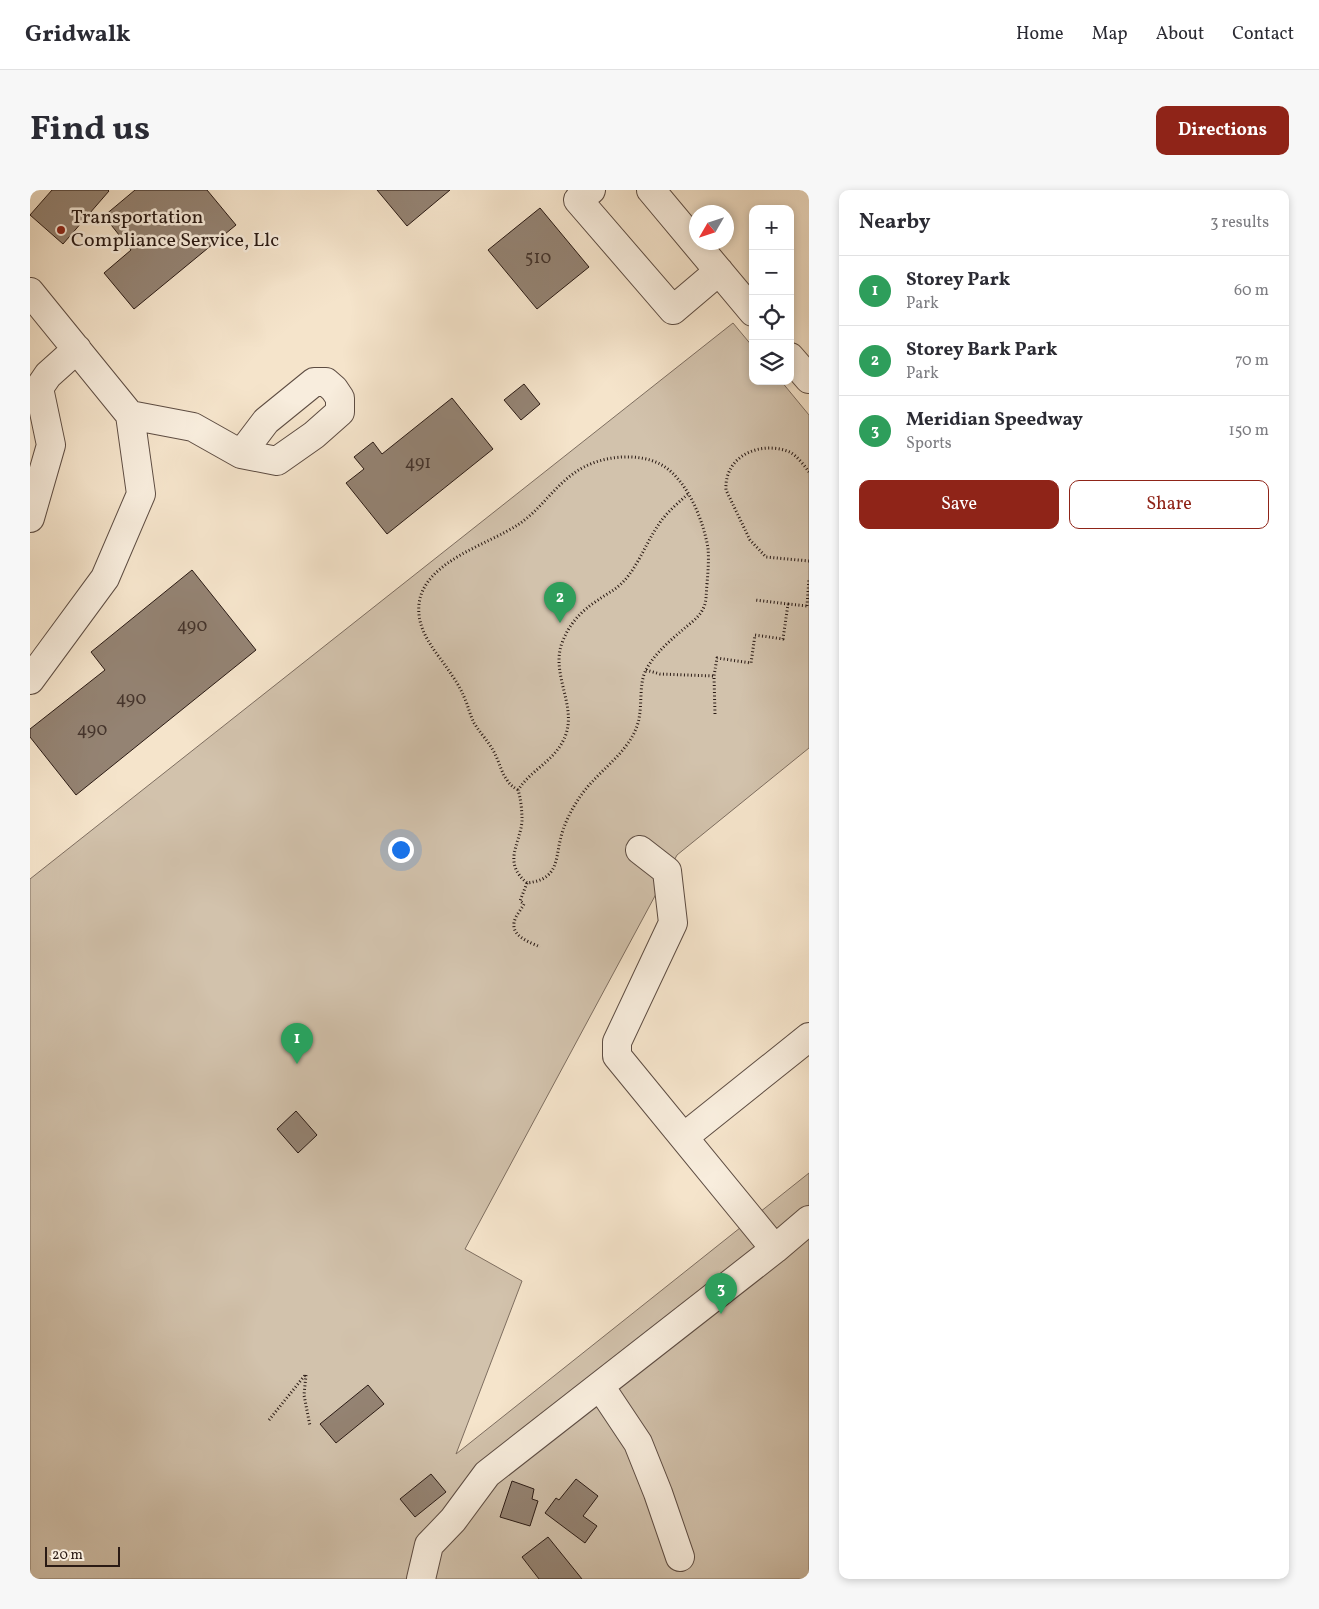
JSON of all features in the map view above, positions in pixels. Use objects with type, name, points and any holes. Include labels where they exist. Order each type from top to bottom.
[{"type":"street","points":[[590,190],[578,200],[673,310],[719,271]]},
{"type":"street","points":[[651,190],[749,307]]},
{"type":"street","points":[[30,292],[130,415],[141,494],[105,578],[30,680]]},
{"type":"street","points":[[30,518],[52,445],[39,388],[48,375],[77,349]]},
{"type":"street","points":[[794,362],[809,379]]},
{"type":"street","points":[[130,415],[193,427],[242,454]]},
{"type":"street","points":[[640,850],[667,871],[674,923],[617,1042],[617,1056],[775,1249]]},
{"type":"street","points":[[684,1137],[809,1037]]},
{"type":"street","points":[[421,1579],[430,1545],[453,1520],[487,1474],[775,1249],[809,1220]]},
{"type":"street","points":[[600,1386],[638,1443],[680,1557]]},
{"type":"path","points":[[809,472],[792,453],[777,448],[764,447],[740,457],[731,466],[726,475],[725,482],[726,490],[750,540],[766,557],[809,561]]},
{"type":"path","points":[[518,790],[512,787],[506,779],[495,754],[474,722],[460,688],[428,641],[422,627],[419,606],[424,588],[437,572],[484,541],[519,524],[560,485],[585,466],[601,461],[625,457],[643,458],[658,464],[680,480],[688,494],[702,522],[708,550],[706,601],[703,610],[666,645],[646,670],[643,678],[638,722],[630,742],[582,794],[563,830],[554,869],[546,877],[535,882],[526,882],[515,869],[513,856],[522,820],[518,790],[531,773],[547,762],[559,749],[565,738],[568,712],[558,664],[561,644],[570,625],[582,611],[621,584],[636,565],[660,523],[688,494]]},
{"type":"path","points":[[756,600],[808,606],[809,578]]},
{"type":"path","points":[[715,714],[714,676],[717,658],[751,664],[755,636],[783,639],[788,604]]},
{"type":"path","points":[[646,670],[660,674],[714,676]]},
{"type":"path","points":[[526,882],[520,901],[524,904],[514,921],[514,927],[520,937],[540,947]]},
{"type":"path","points":[[269,1420],[306,1374],[304,1395],[310,1426]]},
{"type":"shaded area","points":[[733,323],[749,342],[749,385],[784,385],[809,415],[809,748],[677,855],[465,1249],[522,1281],[456,1454],[809,1173],[809,1579],[30,1579],[30,879]]},
{"type":"building","name":"Transportation Compliance Service, Llc","points":[[52,190],[109,191],[63,244],[30,215]]},
{"type":"building","points":[[135,190],[207,190],[236,225],[134,309],[104,273],[131,250],[104,216]]},
{"type":"building","points":[[377,190],[450,190],[407,226]]},
{"type":"building","points":[[540,208],[589,267],[537,309],[488,250]]},
{"type":"building","points":[[524,384],[540,404],[521,420],[504,400]]},
{"type":"building","points":[[452,398],[493,449],[387,534],[346,483],[364,469],[354,457],[373,442],[382,454]]},
{"type":"building","points":[[192,570],[256,650],[76,795],[30,737],[30,729],[105,670],[91,652]]},
{"type":"building","points":[[296,1111],[317,1135],[298,1153],[277,1129]]},
{"type":"building","points":[[368,1385],[384,1404],[336,1443],[320,1424]]},
{"type":"building","points":[[431,1474],[446,1492],[415,1517],[400,1499]]},
{"type":"building","points":[[576,1479],[598,1496],[583,1516],[597,1526],[585,1543],[545,1513],[556,1498],[559,1500]]},
{"type":"building","points":[[512,1481],[534,1489],[532,1499],[538,1501],[530,1526],[500,1517]]},
{"type":"building","points":[[548,1537],[582,1579],[539,1579],[522,1557]]},
{"type":"place","name":"Transportation Compliance Service, Llc","points":[[61,230]]},
{"type":"place","name":"Storey Bark Park","points":[[560,623]]},
{"type":"place","name":"Storey Park","points":[[297,1064]]},
{"type":"place","name":"Meridian Speedway","points":[[721,1314]]}]
